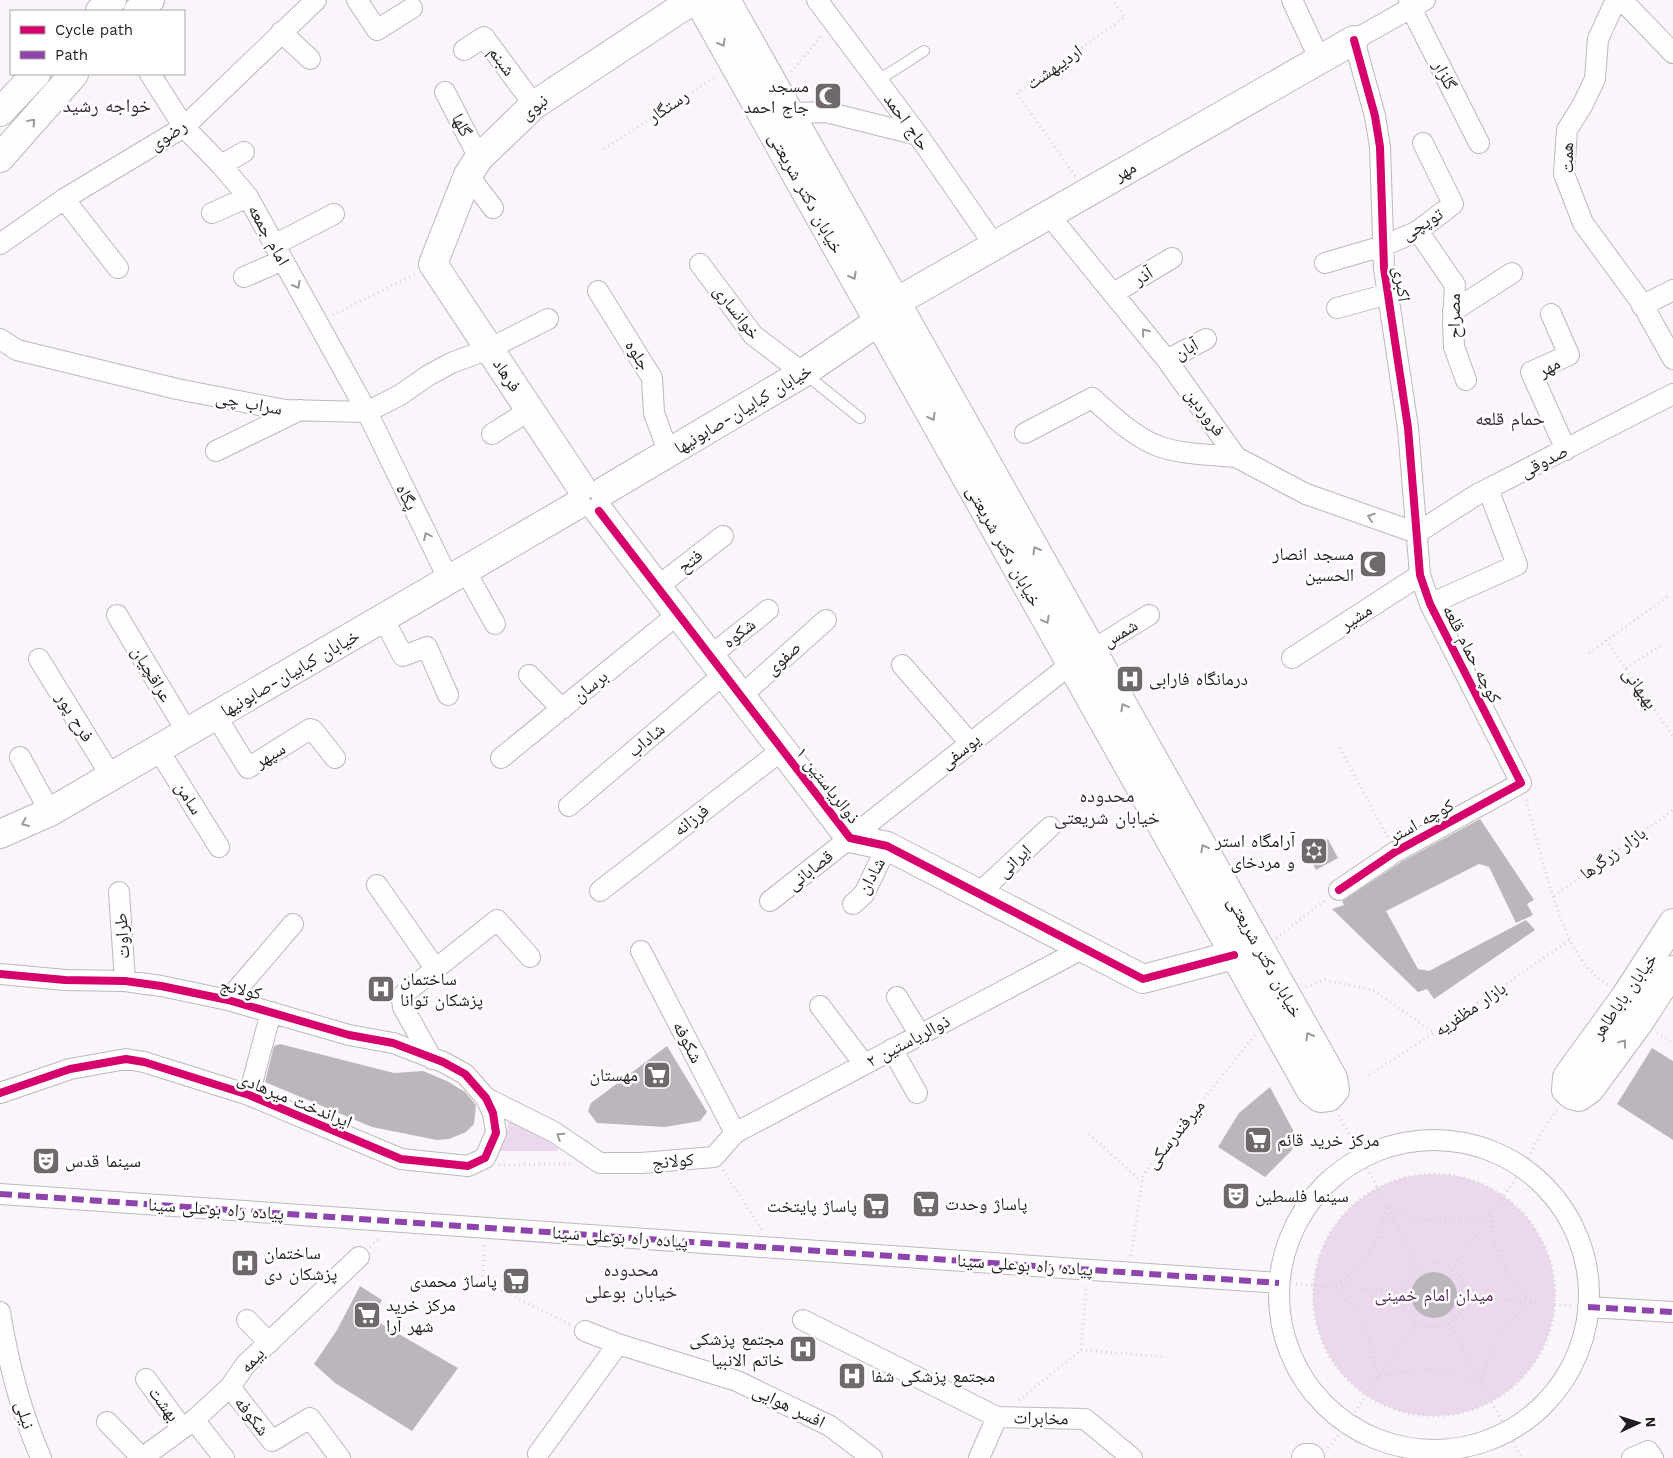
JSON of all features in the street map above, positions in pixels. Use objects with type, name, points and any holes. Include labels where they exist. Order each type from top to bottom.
[{"type":"street","points":[[139,10],[150,0]]},
{"type":"street","name":"رضوی","points":[[0,244],[64,199],[184,127],[316,0]]},
{"type":"street","points":[[357,0],[377,30],[412,8]]},
{"type":"street","name":"نبوی","points":[[433,264],[473,166],[534,106],[693,0]]},
{"type":"street","name":"خیابان دکتر شریعتی","points":[[698,0],[735,66],[887,312],[1226,914],[1261,950],[1286,995],[1324,1089]]},
{"type":"street","name":"خیابان دکتر شریعتی","points":[[726,0],[790,113],[887,312]]},
{"type":"street","points":[[1292,0],[1320,60]]},
{"type":"street","name":"همت","points":[[1616,0],[1598,39],[1595,79],[1582,106],[1567,130],[1564,174],[1582,223],[1642,306],[1673,360]]},
{"type":"street","points":[[1622,0],[1670,45]]},
{"type":"street","name":"حاج احمد","points":[[820,1],[833,22],[918,135],[995,246]]},
{"type":"street","points":[[1354,40],[1415,3]]},
{"type":"street","name":"گلزار","points":[[1415,3],[1479,143]]},
{"type":"street","points":[[282,32],[310,59]]},
{"type":"street","name":"شبنم","points":[[464,50],[484,37],[534,106]]},
{"type":"street","name":"مهر","points":[[887,312],[995,246],[1354,40]]},
{"type":"street","name":"اکبری","points":[[1354,40],[1375,116],[1378,140],[1383,246],[1388,294],[1408,428],[1417,533]]},
{"type":"street","points":[[0,112],[35,75]]},
{"type":"street","points":[[0,158],[73,75]]},
{"type":"street","name":"امام جمعه","points":[[151,75],[184,127],[221,165],[248,197],[278,253],[319,322],[367,412]]},
{"type":"street","name":"گلها","points":[[445,92],[473,166],[494,208]]},
{"type":"street","points":[[790,113],[826,112],[918,135]]},
{"type":"street","name":"توپچی","points":[[1325,263],[1383,246],[1418,231],[1453,204],[1423,143]]},
{"type":"street","points":[[221,165],[244,152]]},
{"type":"street","points":[[212,213],[248,197]]},
{"type":"street","points":[[64,199],[118,268]]},
{"type":"street","points":[[244,276],[334,214]]},
{"type":"street","name":"فروردین","points":[[1049,215],[1167,360],[1236,457],[1306,494],[1417,533]]},
{"type":"street","name":"مصراح","points":[[1418,231],[1455,285],[1453,311],[1454,347],[1466,380]]},
{"type":"street","name":"آذر","points":[[1114,293],[1172,258]]},
{"type":"street","name":"فرهاد","points":[[433,264],[590,498]]},
{"type":"street","name":"خوانساری","points":[[700,264],[753,336],[803,373]]},
{"type":"street","points":[[1453,311],[1512,274]]},
{"type":"street","points":[[1642,306],[1673,290]]},
{"type":"street","name":"جلوه","points":[[598,292],[652,378],[654,413],[669,454]]},
{"type":"street","points":[[1338,308],[1388,294]]},
{"type":"street","name":"خیابان کبابیان-صابونیها","points":[[0,834],[50,812],[669,454],[803,373],[887,312]]},
{"type":"street","name":"مهر","points":[[1551,314],[1569,355],[1531,372],[1566,450]]},
{"type":"street","name":"سراب چی","points":[[0,339],[17,350],[177,389],[285,410],[367,412],[400,395],[444,367],[490,349],[548,319]]},
{"type":"street","name":"آبان","points":[[1167,360],[1206,339]]},
{"type":"street","name":"صدوقی","points":[[1417,533],[1488,489],[1673,394]]},
{"type":"street","points":[[1025,433],[1092,398],[1124,426],[1154,444],[1186,452],[1236,457]]},
{"type":"street","points":[[216,451],[300,410]]},
{"type":"street","points":[[492,434],[530,410]]},
{"type":"street","name":"پگاه","points":[[367,412],[457,575],[495,624]]},
{"type":"street","points":[[1430,604],[1517,565],[1488,489]]},
{"type":"street","name":"ذوالریاستین ۱","points":[[590,498],[850,838],[888,846],[1082,949],[1143,979],[1234,955]]},
{"type":"street","name":"کوچه حمام قلعه","points":[[1417,533],[1420,575],[1430,604],[1521,783]]},
{"type":"street","name":"فتح","points":[[657,586],[723,536]]},
{"type":"street","name":"مشیر","points":[[1292,658],[1420,575]]},
{"type":"street","name":"شکوه","points":[[717,665],[768,610]]},
{"type":"street","name":"برسان","points":[[501,758],[678,614]]},
{"type":"street","name":"عراقچیان","points":[[117,615],[187,732]]},
{"type":"street","name":"شمس","points":[[1081,657],[1149,615]]},
{"type":"street","points":[[383,618],[403,656],[426,647],[448,695]]},
{"type":"street","name":"صفوی","points":[[741,696],[826,620]]},
{"type":"street","name":"یوسفی","points":[[850,838],[1081,657]]},
{"type":"street","name":"فرح پور","points":[[39,658],[111,776]]},
{"type":"street","name":"شاداب","points":[[568,806],[717,665]]},
{"type":"street","points":[[902,665],[970,743]]},
{"type":"street","points":[[529,675],[562,708]]},
{"type":"street","name":"سپهر","points":[[216,716],[248,768],[310,730],[313,730],[335,758]]},
{"type":"street","name":"سامن","points":[[158,749],[219,847]]},
{"type":"street","name":"فرزانه","points":[[600,891],[782,750]]},
{"type":"street","points":[[20,757],[50,812]]},
{"type":"street","name":"کوچه استر","points":[[1340,890],[1395,852],[1521,783]]},
{"type":"street","name":"ایرانی","points":[[978,894],[1050,827]]},
{"type":"street","name":"قصابانی","points":[[770,901],[850,838]]},
{"type":"street","name":"شادان","points":[[853,904],[864,894],[888,846]]},
{"type":"street","points":[[377,885],[435,968]]},
{"type":"street","name":"طراوت","points":[[118,892],[125,981]]},
{"type":"street","name":"خیابان دکتر شریعتی","points":[[1226,914],[1234,955],[1269,1017],[1324,1089]]},
{"type":"street","points":[[432,1059],[402,1000],[412,987],[498,920],[530,957]]},
{"type":"street","name":"خیابان باباطاهر","points":[[1579,1081],[1625,996],[1673,923]]},
{"type":"street","points":[[228,1000],[293,924]]},
{"type":"street","name":"ذوالریاستین ۲","points":[[735,1133],[1082,949]]},
{"type":"street","name":"شکوفه","points":[[641,951],[735,1133]]},
{"type":"street","name":"خیابان باباطاهر","points":[[1579,1081],[1640,1021],[1673,970]]},
{"type":"street","name":"کولانج","points":[[0,974],[65,980],[125,981],[228,1000],[331,1030],[393,1043],[443,1062],[465,1074],[486,1098]]},
{"type":"street","points":[[897,997],[920,1035]]},
{"type":"street","points":[[820,1006],[864,1064]]},
{"type":"street","points":[[249,1095],[270,1012]]},
{"type":"street","points":[[892,1049],[917,1093]]},
{"type":"street","name":"ایراندخت میرهادی","points":[[0,1093],[70,1069],[126,1059],[152,1064],[249,1095],[401,1159],[468,1166]]},
{"type":"street","points":[[486,1098],[554,1132],[600,1163]]},
{"type":"street","points":[[468,1166],[486,1158],[496,1133],[493,1113],[486,1098]]},
{"type":"street","name":"کولانج","points":[[600,1163],[641,1164],[714,1157],[735,1133]]},
{"type":"street","points":[[1425,1140],[1451,1141],[1492,1151],[1522,1168],[1547,1189],[1566,1214],[1580,1243],[1587,1275],[1588,1307],[1583,1337],[1572,1366],[1555,1392],[1534,1414],[1509,1431],[1478,1444],[1436,1450],[1411,1449],[1378,1440],[1347,1424],[1323,1404],[1302,1378],[1288,1348],[1280,1316],[1279,1283],[1285,1252],[1296,1224],[1313,1198],[1334,1176],[1361,1158],[1391,1146],[1425,1140]]},
{"type":"street","name":"پیاده راه بوعلی سینا","points":[[0,1194],[1279,1283]]},
{"type":"street","name":"بیمه","points":[[142,1458],[188,1424],[230,1387],[246,1364],[358,1257]]},
{"type":"street","points":[[1588,1307],[1673,1312]]},
{"type":"street","name":"نیلی","points":[[0,1312],[6,1374],[41,1458]]},
{"type":"street","points":[[247,1320],[269,1342]]},
{"type":"street","points":[[803,1320],[997,1418],[979,1458]]},
{"type":"street","name":"افسر هوایی","points":[[585,1331],[618,1344],[737,1380],[830,1426],[872,1458]]},
{"type":"street","points":[[538,1454],[618,1344]]},
{"type":"street","name":"بهشت","points":[[146,1379],[188,1424],[224,1458]]},
{"type":"street","name":"شکوفه","points":[[230,1387],[272,1441],[310,1418],[340,1458]]},
{"type":"street","name":"مخابرات","points":[[997,1418],[1085,1419],[1132,1458]]},
{"type":"street","points":[[108,1422],[142,1458]]},
{"type":"street","points":[[1632,1458],[1648,1451],[1653,1458]]},
{"type":"lane","points":[[877,81],[924,50]]},
{"type":"lane","points":[[803,373],[860,418]]},
{"type":"path","points":[[777,90],[833,22]]},
{"type":"path","points":[[319,322],[433,264]]},
{"type":"path","points":[[1589,652],[1667,597]]},
{"type":"path","points":[[1626,668],[1663,644]]},
{"type":"path","points":[[1340,748],[1395,852]]},
{"type":"path","points":[[1521,783],[1558,913],[1570,940],[1591,972],[1625,996]]},
{"type":"path","points":[[1261,950],[1340,890]]},
{"type":"path","points":[[1286,995],[1325,980],[1373,990],[1434,1034]]},
{"type":"path","points":[[1452,1269],[1522,1168],[1541,1133],[1579,1081]]},
{"type":"path","points":[[1324,1089],[1419,1267]]},
{"type":"path","points":[[1088,1134],[1142,1182]]},
{"type":"path","points":[[714,1157],[773,1247]]},
{"type":"path","points":[[468,1166],[600,1163]]},
{"type":"path","points":[[1427,1174],[1454,1176],[1480,1183],[1503,1196],[1522,1212],[1537,1232],[1544,1247],[1553,1279],[1554,1304],[1550,1328],[1541,1351],[1528,1371],[1512,1388],[1491,1402],[1467,1412],[1441,1416],[1423,1416],[1389,1408],[1365,1395],[1341,1372],[1331,1358],[1320,1336],[1314,1311],[1313,1285],[1318,1262],[1331,1232],[1340,1219],[1357,1202],[1376,1188],[1401,1178],[1427,1174]]},
{"type":"path","points":[[1386,1207],[1412,1218],[1438,1222],[1465,1221],[1491,1213]]},
{"type":"path","points":[[1334,1287],[1355,1272],[1371,1253],[1382,1231],[1386,1207]]},
{"type":"path","points":[[1491,1213],[1493,1239],[1501,1263],[1515,1285],[1533,1302]]},
{"type":"path","points":[[485,1228],[484,1277],[500,1290],[585,1331]]},
{"type":"path","points":[[1436,1263],[1452,1269],[1462,1281],[1465,1297],[1461,1312],[1449,1323],[1432,1327],[1416,1322],[1405,1309],[1402,1292],[1407,1277],[1419,1267],[1436,1263]]},
{"type":"path","points":[[1082,1350],[1087,1269]]},
{"type":"path","points":[[1279,1283],[1402,1292]]},
{"type":"path","points":[[1334,1287],[1352,1305],[1366,1327],[1375,1352],[1377,1378]]},
{"type":"path","points":[[1465,1297],[1588,1307]]},
{"type":"path","points":[[1481,1383],[1486,1359],[1497,1336],[1513,1317],[1533,1302]]},
{"type":"path","points":[[1313,1456],[1347,1424],[1416,1322]]},
{"type":"path","points":[[1449,1323],[1522,1458]]},
{"type":"path","points":[[997,1418],[1082,1350],[1166,1357]]},
{"type":"path","points":[[1377,1378],[1403,1370],[1430,1368],[1456,1373],[1481,1383]]},
{"type":"green space","points":[[509,1117],[558,1148],[558,1151],[500,1151],[506,1137]]},
{"type":"green space","name":"میدان امام خمینی","points":[[1434,1174],[1458,1177],[1491,1189],[1511,1202],[1527,1218],[1540,1238],[1549,1260],[1555,1295],[1552,1319],[1540,1352],[1527,1372],[1511,1388],[1491,1401],[1469,1410],[1434,1416],[1410,1413],[1377,1401],[1357,1388],[1341,1372],[1328,1352],[1319,1330],[1313,1295],[1316,1271],[1328,1238],[1341,1218],[1357,1202],[1377,1189],[1399,1180]]},
{"type":"building","points":[[1480,819],[1534,900],[1527,904],[1533,915],[1516,923],[1489,867],[1479,864],[1386,911],[1418,969],[1429,971],[1526,920],[1535,930],[1434,999],[1427,989],[1418,992],[1332,909],[1344,905],[1342,901],[1401,862]]},
{"type":"building","name":"آرامگاه استر و مردخای","points":[[1328,839],[1338,858],[1316,870],[1306,851]]},
{"type":"building","points":[[280,1044],[394,1073],[423,1071],[447,1081],[465,1092],[476,1105],[474,1124],[466,1132],[449,1139],[437,1140],[372,1127],[265,1082],[274,1046]]},
{"type":"building","name":"مهستان","points":[[667,1046],[707,1112],[700,1121],[665,1127],[597,1123],[588,1111],[591,1103]]},
{"type":"building","points":[[1652,1048],[1673,1061],[1673,1140],[1617,1104]]},
{"type":"building","name":"مرکز خرید قائم","points":[[1270,1087],[1294,1132],[1292,1150],[1265,1177],[1218,1147],[1239,1113]]},
{"type":"building","points":[[1430,1272],[1438,1272],[1447,1276],[1453,1282],[1457,1295],[1453,1308],[1447,1314],[1438,1318],[1430,1318],[1421,1314],[1415,1308],[1411,1299],[1411,1291],[1415,1282],[1421,1276]]},
{"type":"building","points":[[360,1286],[382,1300],[371,1318],[458,1368],[412,1431],[335,1383],[314,1364],[337,1330]]},
{"type":"marked path","points":[[0,1194],[1279,1283]]},
{"type":"marked path","points":[[1588,1307],[1673,1312]]},
{"type":"cycle path","points":[[1339,890],[1395,852],[1521,783],[1430,604],[1420,575],[1408,428],[1384,268],[1380,147],[1375,116],[1354,40]]},
{"type":"cycle path","points":[[599,511],[850,838],[887,846],[1143,979],[1234,955]]},
{"type":"cycle path","points":[[0,974],[65,980],[125,981],[161,986],[228,1000],[349,1035],[393,1043],[443,1062],[465,1074],[486,1098],[493,1113],[496,1133],[485,1158],[468,1166],[401,1159],[249,1095],[144,1062],[126,1059],[70,1069],[0,1093]]},
{"type":"place","name":"مسجد جاج احمد","points":[[828,96]]},
{"type":"place","name":"مسجد انصار الحسین","points":[[1373,564]]},
{"type":"place","name":"درمانگاه فارابی","points":[[1130,679]]},
{"type":"place","name":"آرامگاه استر و مردخای","points":[[1314,851]]},
{"type":"place","name":"ساختمان پزشکان توانا","points":[[381,989]]},
{"type":"place","name":"مهستان","points":[[657,1075]]},
{"type":"place","name":"مرکز خرید قائم","points":[[1258,1140]]},
{"type":"place","name":"سینما قدس","points":[[46,1161]]},
{"type":"place","name":"سینما فلسطین","points":[[1236,1196]]},
{"type":"place","name":"پاساژ وحدت","points":[[926,1204]]},
{"type":"place","name":"پاساژ پایتخت","points":[[876,1206]]},
{"type":"place","name":"ساختمان پزشکان دی","points":[[245,1263]]},
{"type":"place","name":"پاساژ محمدی","points":[[516,1281]]},
{"type":"place","name":"مرکز خرید شهر آرا","points":[[367,1315]]},
{"type":"place","name":"مجتمع پزشکی خاتم الانبیا","points":[[803,1349]]},
{"type":"place","name":"مجتمع پزشکی شفا","points":[[852,1376]]},
{"type":"district","name":"خواجه رشید","points":[[107,105]]},
{"type":"district","name":"حمام قلعه","points":[[1510,418]]},
{"type":"district","name":"محدوده خیابان شریعتی","points":[[1107,806]]},
{"type":"district","name":"محدوده خیابان بوعلی","points":[[631,1280]]}]
